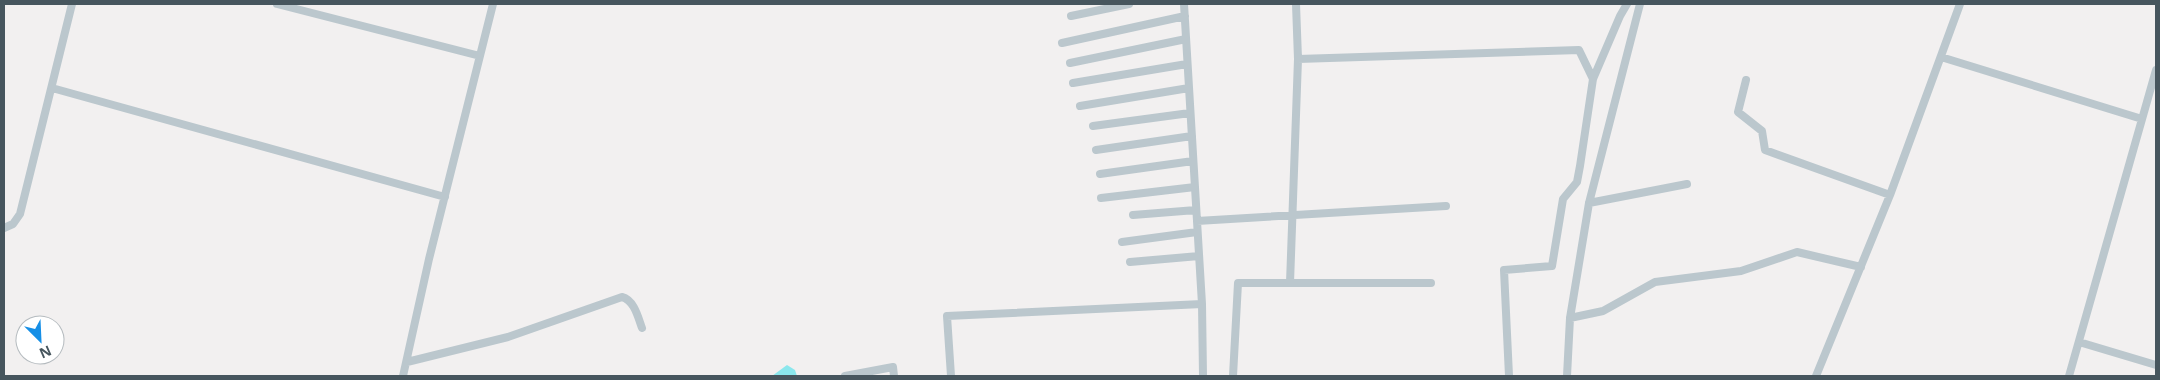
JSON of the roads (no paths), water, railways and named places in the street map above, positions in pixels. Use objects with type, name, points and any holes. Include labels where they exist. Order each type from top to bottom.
[{"type":"street","points":[[4,228],[13,224],[20,214],[72,4]]},
{"type":"street","points":[[277,4],[480,56]]},
{"type":"street","points":[[403,376],[444,197],[493,4]]},
{"type":"street","points":[[1071,16],[1129,4]]},
{"type":"street","points":[[1184,4],[1202,304],[1203,376]]},
{"type":"street","points":[[1290,283],[1298,59],[1296,4]]},
{"type":"street","points":[[1509,376],[1504,270],[1552,266],[1563,199],[1577,182],[1593,79],[1627,4]]},
{"type":"street","points":[[1566,376],[1570,318],[1589,204],[1640,4]]},
{"type":"street","points":[[1816,376],[1890,194],[1960,4]]},
{"type":"street","points":[[1062,43],[1184,16]]},
{"type":"street","points":[[1070,63],[1186,39]]},
{"type":"street","points":[[1298,59],[1579,50],[1593,79]]},
{"type":"street","points":[[1941,57],[2142,120]]},
{"type":"street","points":[[1073,83],[1187,64]]},
{"type":"street","points":[[2069,376],[2156,70]]},
{"type":"street","points":[[1746,80],[1738,112],[1762,132],[1765,150],[1890,194]]},
{"type":"street","points":[[52,88],[444,197]]},
{"type":"street","points":[[1080,106],[1189,88]]},
{"type":"street","points":[[1093,126],[1190,113]]},
{"type":"street","points":[[1096,150],[1192,136]]},
{"type":"street","points":[[1100,174],[1193,162]]},
{"type":"street","points":[[1589,204],[1686,184]]},
{"type":"street","points":[[1101,198],[1195,186]]},
{"type":"street","points":[[1196,221],[1446,206]]},
{"type":"street","points":[[1133,215],[1196,210]]},
{"type":"street","points":[[1122,242],[1197,232]]},
{"type":"street","points":[[1570,318],[1603,311],[1655,282],[1741,271],[1797,252],[1861,267]]},
{"type":"street","points":[[1130,262],[1199,256]]},
{"type":"street","points":[[1233,376],[1238,283],[1431,283]]},
{"type":"street","points":[[407,362],[508,337],[622,297],[628,299],[633,305],[642,328]]},
{"type":"street","points":[[951,376],[947,316],[1202,304]]},
{"type":"street","points":[[2079,342],[2156,365]]},
{"type":"street","points":[[845,376],[893,367],[894,376]]},
{"type":"water","points":[[787,365],[795,370],[797,376],[772,376]]}]
